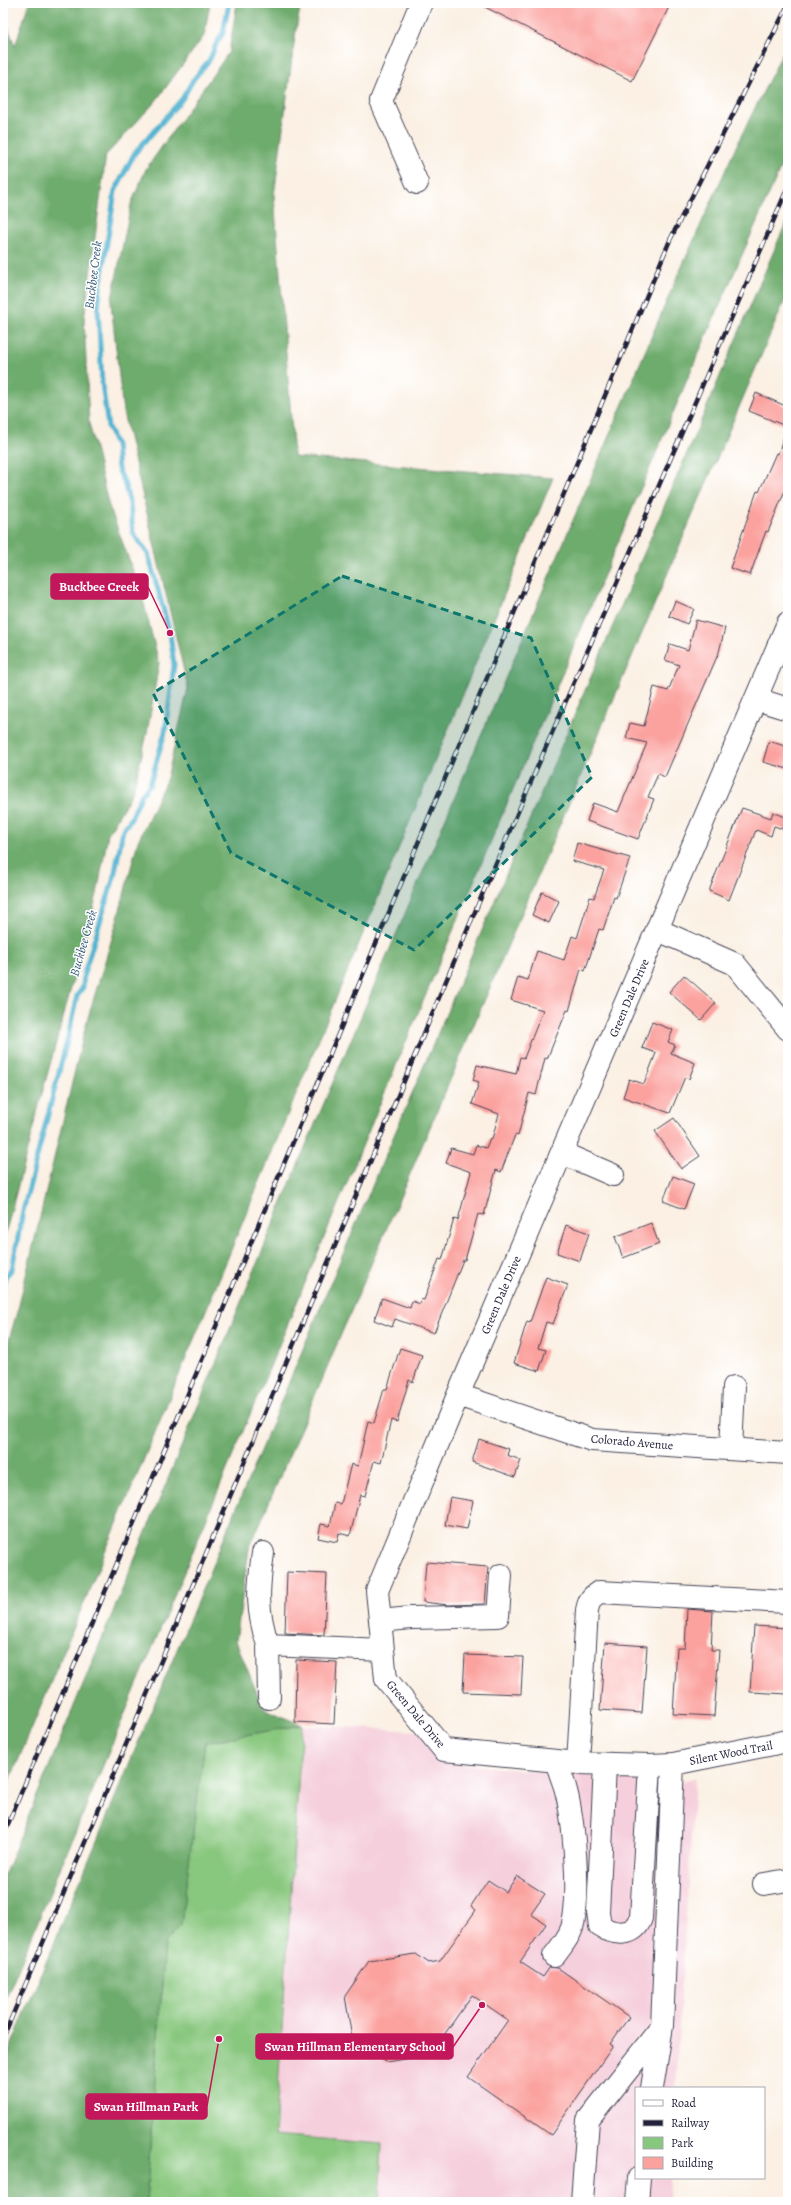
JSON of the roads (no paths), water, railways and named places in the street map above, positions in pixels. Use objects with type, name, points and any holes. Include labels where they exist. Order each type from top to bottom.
[{"type":"street","points":[[417,183],[381,101],[422,3]]},
{"type":"street","name":"Green Dale Drive","points":[[673,1764],[605,1765],[444,1750],[386,1679],[377,1591],[458,1395],[788,623]]},
{"type":"street","points":[[756,699],[788,709]]},
{"type":"street","points":[[658,930],[735,964],[785,1020]]},
{"type":"street","points":[[562,1153],[613,1175]]},
{"type":"street","points":[[731,1449],[734,1387]]},
{"type":"street","name":"Colorado Avenue","points":[[458,1395],[592,1440],[788,1453]]},
{"type":"street","points":[[263,1553],[258,1587],[258,1610],[260,1622],[268,1645],[269,1698]]},
{"type":"street","points":[[380,1621],[411,1618],[498,1616],[501,1575]]},
{"type":"street","points":[[578,1763],[587,1610],[589,1601],[593,1596],[599,1592],[788,1602]]},
{"type":"street","points":[[268,1645],[383,1650]]},
{"type":"street","name":"Silent Wood Trail","points":[[673,1764],[788,1741]]},
{"type":"street","points":[[554,1956],[566,1942],[572,1927],[576,1886],[565,1788],[556,1761]]},
{"type":"street","points":[[652,2087],[662,2026],[673,1764]]},
{"type":"street","points":[[605,1765],[598,1913],[600,1926],[607,1931],[630,1933],[638,1927],[641,1918],[650,1765]]},
{"type":"street","points":[[575,1868],[600,1865]]},
{"type":"street","points":[[764,1884],[788,1880]]},
{"type":"street","points":[[582,2202],[588,2120],[662,2026]]},
{"type":"street","points":[[637,2202],[639,2179]]},
{"type":"waterway","name":"Buckbee Creek","points":[[3,1290],[5,1277],[12,1269],[23,1211],[68,1037],[77,996],[83,987],[84,973],[114,877],[123,830],[131,819],[142,794],[150,784],[165,732],[174,665],[170,633],[148,554],[133,533],[130,504],[124,482],[118,469],[116,445],[108,427],[102,383],[98,308],[115,191],[134,154],[182,99],[193,80],[210,59],[217,42],[223,33],[229,3]]},
{"type":"railway","points":[[3,1836],[670,240],[788,5]]},
{"type":"railway","points":[[3,2038],[482,895],[788,187]]},
{"type":"place","name":"Buckbee Creek","points":[[170,633]]},
{"type":"place","name":"Swan Hillman Elementary School","points":[[482,2005]]},
{"type":"place","name":"Swan Hillman Park","points":[[219,2039]]}]
